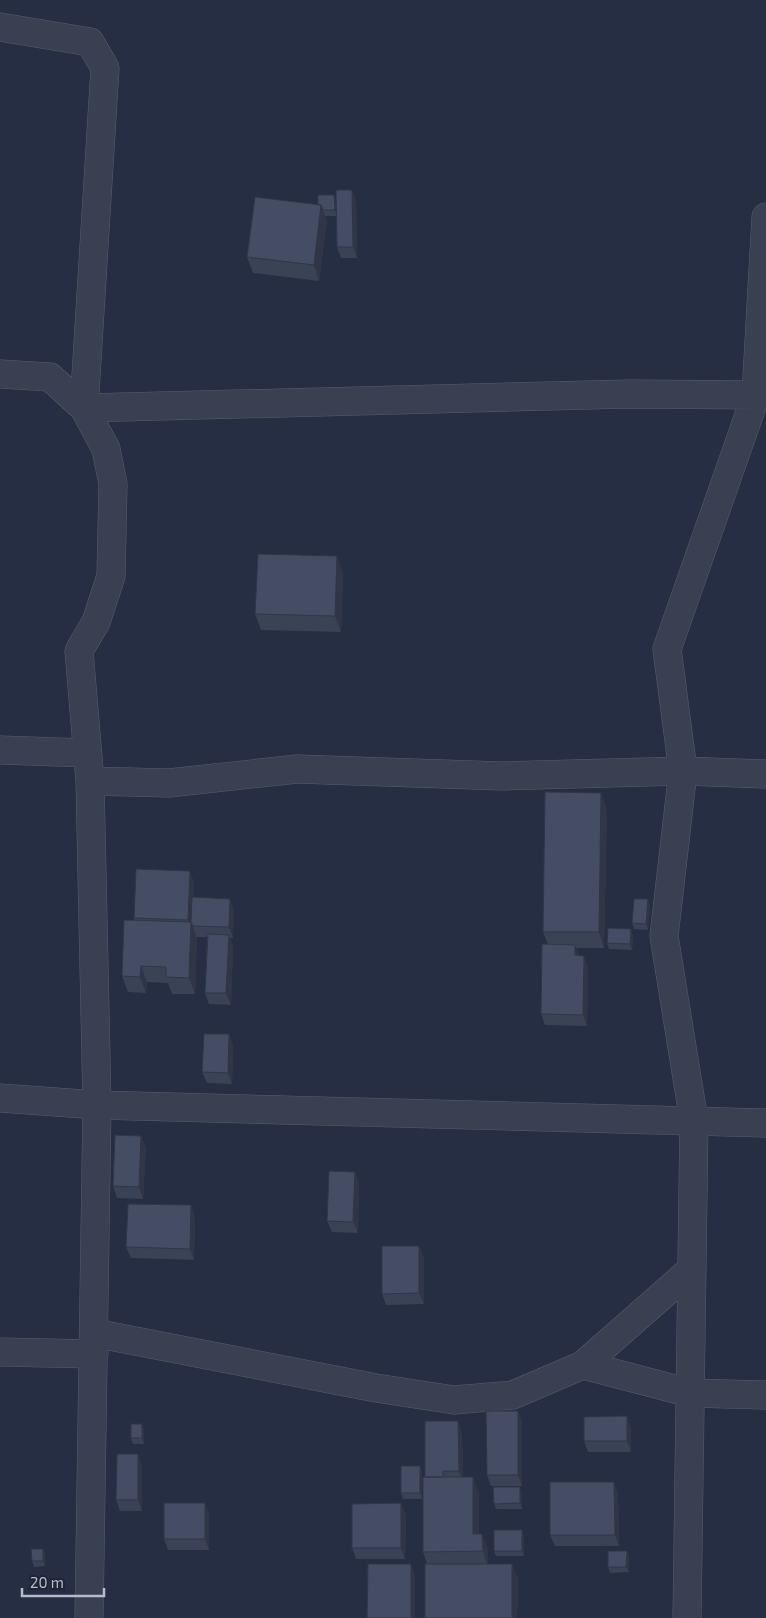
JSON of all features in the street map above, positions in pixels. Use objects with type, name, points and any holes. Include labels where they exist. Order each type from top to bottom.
[{"type":"street","points":[[0,28],[90,42],[105,68],[84,408]]},
{"type":"street","points":[[687,1618],[694,1121],[664,936],[683,771],[667,649],[761,395],[766,217]]},
{"type":"street","points":[[0,374],[50,377],[84,408],[106,449],[112,484],[111,576],[96,622],[79,651],[90,781],[97,1105],[89,1618]]},
{"type":"street","points":[[84,408],[629,394],[761,395]]},
{"type":"street","points":[[0,750],[87,752]]},
{"type":"street","points":[[90,781],[169,783],[297,769],[502,776],[683,771],[766,774]]},
{"type":"street","points":[[0,1098],[97,1105],[766,1123]]},
{"type":"street","points":[[0,1352],[94,1344],[454,1400],[513,1395],[583,1365],[692,1269]]},
{"type":"street","points":[[583,1365],[690,1393],[766,1394]]},
{"type":"building","points":[[336,190],[352,190],[353,247],[337,247]]},
{"type":"building","points":[[318,195],[334,195],[335,210],[323,210],[321,205],[318,205]]},
{"type":"building","points":[[255,197],[321,205],[314,265],[247,257]]},
{"type":"building","points":[[258,554],[337,556],[335,616],[255,614]]},
{"type":"building","points":[[545,792],[601,793],[599,932],[543,932]]},
{"type":"building","points":[[136,869],[190,871],[188,920],[134,918]]},
{"type":"building","points":[[192,897],[230,899],[229,927],[193,926],[191,922]]},
{"type":"building","points":[[634,899],[648,899],[646,924],[632,923]]},
{"type":"building","points":[[124,920],[191,922],[189,978],[166,977],[166,967],[141,966],[140,977],[122,976]]},
{"type":"building","points":[[608,928],[631,929],[630,944],[607,943]]},
{"type":"building","points":[[208,934],[229,935],[226,993],[205,993]]},
{"type":"building","points":[[542,944],[575,945],[575,955],[584,956],[583,1015],[541,1014]]},
{"type":"building","points":[[204,1034],[229,1034],[228,1073],[202,1072]]},
{"type":"building","points":[[115,1135],[141,1136],[139,1187],[113,1186]]},
{"type":"building","points":[[329,1171],[355,1172],[353,1222],[327,1221]]},
{"type":"building","points":[[128,1204],[191,1205],[190,1249],[126,1247]]},
{"type":"building","points":[[382,1246],[419,1246],[419,1293],[382,1294]]},
{"type":"building","points":[[486,1411],[518,1411],[518,1475],[487,1475]]},
{"type":"building","points":[[627,1416],[627,1441],[584,1441],[584,1417]]},
{"type":"building","points":[[425,1421],[458,1421],[459,1471],[443,1471],[443,1477],[425,1477]]},
{"type":"building","points":[[131,1424],[142,1424],[142,1438],[131,1438]]},
{"type":"building","points":[[117,1454],[138,1454],[138,1500],[116,1500]]},
{"type":"building","points":[[401,1466],[420,1466],[420,1493],[401,1493]]},
{"type":"building","points":[[423,1477],[473,1477],[473,1534],[482,1534],[483,1551],[423,1552]]},
{"type":"building","points":[[550,1482],[614,1482],[615,1535],[550,1535]]},
{"type":"building","points":[[493,1487],[520,1487],[520,1503],[494,1504]]},
{"type":"building","points":[[164,1503],[205,1503],[205,1539],[164,1539]]},
{"type":"building","points":[[401,1503],[401,1548],[352,1548],[352,1504]]},
{"type":"building","points":[[494,1530],[522,1530],[522,1551],[494,1551]]},
{"type":"building","points":[[31,1549],[43,1549],[43,1561],[32,1561]]},
{"type":"building","points":[[608,1551],[627,1551],[626,1567],[608,1567]]},
{"type":"building","points":[[368,1564],[411,1564],[411,1618],[367,1618]]},
{"type":"building","points":[[425,1564],[512,1564],[512,1618],[425,1618]]}]
